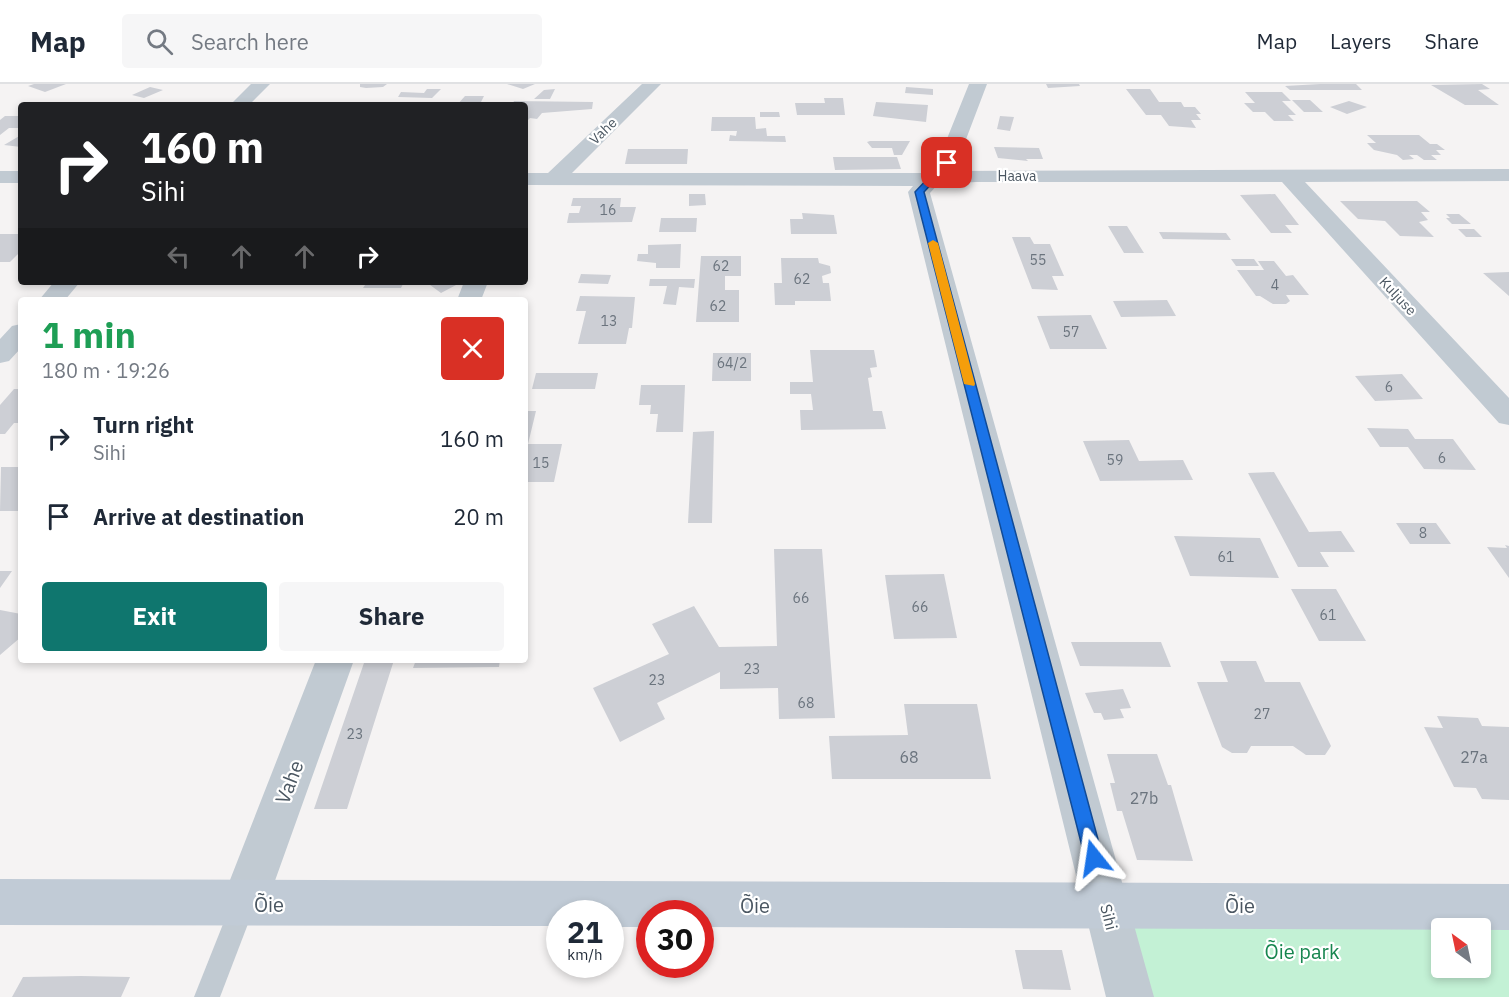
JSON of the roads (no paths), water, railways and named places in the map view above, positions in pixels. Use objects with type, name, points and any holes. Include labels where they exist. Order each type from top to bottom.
[{"type":"street","points":[[242,102],[261,84]]},
{"type":"street","name":"Vahe","points":[[554,179],[652,84]]},
{"type":"street","name":"Sihi","points":[[978,84],[947,163],[919,192],[1130,997]]},
{"type":"street","name":"Kuljuse","points":[[1287,175],[1509,416]]},
{"type":"street","name":"Haava","points":[[528,179],[1509,175]]},
{"type":"street","points":[[0,177],[18,177]]},
{"type":"street","points":[[54,297],[65,285]]},
{"type":"street","points":[[0,355],[18,335]]},
{"type":"street","name":"Vahe","points":[[243,903],[334,663]]},
{"type":"street","name":"Õie","points":[[0,902],[1509,907]]},
{"type":"lane","points":[[207,997],[243,903]]},
{"type":"park label","name":"Õie park","points":[[1302,951]]}]
